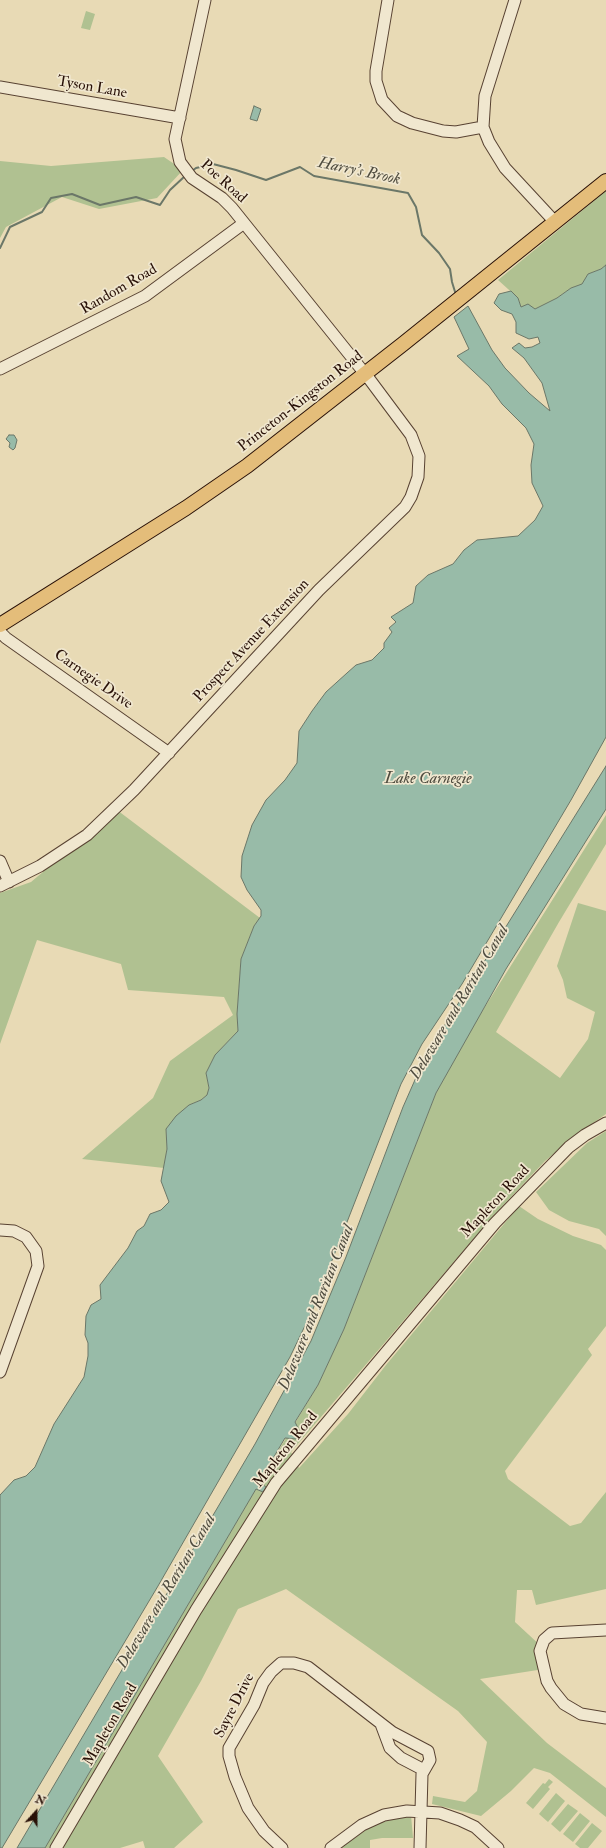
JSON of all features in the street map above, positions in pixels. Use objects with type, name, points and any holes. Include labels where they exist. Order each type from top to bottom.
[{"type":"main road","name":"Princeton-Kingston Road","points":[[0,625],[197,501],[265,452],[606,181]]},
{"type":"street","name":"Poe Road","points":[[205,0],[175,139],[180,162],[189,174],[222,198],[244,223],[365,373]]},
{"type":"street","points":[[388,0],[376,71],[378,91],[386,104],[397,116],[412,123],[443,131],[456,132],[483,127]]},
{"type":"street","points":[[515,0],[486,90],[483,127],[489,142],[505,168],[555,222]]},
{"type":"street","name":"Tyson Lane","points":[[0,87],[180,118]]},
{"type":"street","name":"Random Road","points":[[0,369],[145,296],[244,223]]},
{"type":"street","name":"Prospect Avenue Extension","points":[[4,884],[40,866],[87,835],[170,753],[319,590],[405,507],[416,486],[419,456],[412,435],[365,373]]},
{"type":"street","name":"Carnegie Drive","points":[[0,632],[6,638],[170,753]]},
{"type":"street","points":[[0,861],[4,884]]},
{"type":"street","name":"Mapleton Road","points":[[56,1848],[196,1610],[276,1483],[500,1217],[569,1147],[585,1135],[606,1123]]},
{"type":"street","points":[[0,1230],[14,1231],[26,1237],[36,1251],[38,1266],[0,1372]]},
{"type":"street","points":[[606,1630],[552,1633],[544,1640],[540,1651],[550,1688],[564,1704],[582,1714],[606,1718]]},
{"type":"street","name":"Sayre Drive","points":[[282,1848],[264,1831],[248,1808],[235,1777],[229,1756],[229,1748],[231,1743],[254,1705],[263,1683],[271,1672],[281,1663],[294,1663],[308,1667],[380,1724],[428,1751],[430,1760],[422,1774],[420,1848]]},
{"type":"street","name":"Sayre Drive","points":[[380,1724],[390,1748],[401,1758],[424,1770]]},
{"type":"street","points":[[331,1848],[362,1825],[384,1816],[407,1811],[440,1813],[475,1827],[498,1848]]},
{"type":"shaded area","points":[[86,11],[95,14],[90,30],[81,28]]},
{"type":"shaded area","points":[[164,157],[183,170],[157,198],[99,209],[62,197],[6,227],[0,238],[0,161],[51,166]]},
{"type":"shaded area","points":[[606,191],[606,265],[601,269],[588,274],[583,284],[571,288],[557,298],[535,309],[521,307],[518,298],[498,280]]},
{"type":"shaded area","points":[[117,810],[260,918],[254,926],[241,959],[237,1014],[238,1031],[215,1055],[206,1073],[209,1088],[207,1095],[201,1100],[189,1105],[166,1129],[167,1149],[164,1168],[82,1159],[153,1098],[170,1061],[233,1015],[224,997],[128,990],[121,964],[37,940],[0,1044],[0,893],[31,882]]},
{"type":"shaded area","points":[[606,815],[606,844],[496,1032],[560,1078],[588,1039],[595,1012],[567,998],[563,980],[557,966],[578,903],[606,911],[606,1114],[575,1136],[545,1161],[494,1215],[291,1452],[299,1468],[348,1414],[386,1365],[519,1206],[538,1219],[573,1236],[601,1245],[606,1250],[606,1326],[588,1349],[592,1355],[505,1471],[508,1479],[570,1526],[581,1523],[606,1492],[606,1589],[536,1605],[532,1590],[517,1590],[515,1622],[542,1647],[544,1669],[480,1679],[547,1743],[606,1788],[606,1817],[550,1773],[534,1768],[511,1791],[481,1816],[432,1804],[433,1796],[465,1802],[477,1791],[487,1742],[458,1711],[286,1589],[238,1609],[201,1681],[158,1756],[203,1822],[174,1848],[145,1848],[143,1841],[120,1848],[45,1848],[256,1489],[264,1492],[266,1487],[259,1483],[286,1438],[296,1439],[295,1423],[318,1385],[344,1329],[436,1093],[476,1021]]},
{"type":"shaded area","points":[[606,1131],[606,1236],[599,1229],[569,1221],[549,1210],[536,1192],[587,1143]]},
{"type":"shaded area","points":[[549,1779],[553,1782],[548,1787],[550,1789],[533,1809],[526,1803],[543,1783],[545,1784]]},
{"type":"shaded area","points":[[556,1793],[565,1801],[548,1822],[539,1814]]},
{"type":"shaded area","points":[[568,1804],[578,1811],[560,1832],[551,1824]]},
{"type":"shaded area","points":[[580,1813],[590,1821],[573,1842],[563,1834]]},
{"type":"shaded area","points":[[411,1815],[413,1838],[382,1838],[370,1840],[370,1848],[341,1848],[374,1824]]},
{"type":"shaded area","points":[[592,1823],[602,1831],[588,1848],[580,1848],[575,1844]]},
{"type":"water","points":[[254,106],[261,109],[257,121],[250,119]]},
{"type":"water","name":"Lake Carnegie","points":[[606,265],[606,737],[571,800],[462,984],[422,1044],[401,1084],[313,1309],[290,1357],[158,1586],[2,1848],[0,1848],[0,1495],[14,1480],[26,1476],[35,1467],[54,1424],[84,1377],[88,1356],[88,1343],[85,1335],[86,1316],[91,1305],[101,1299],[100,1285],[128,1248],[137,1231],[144,1226],[150,1214],[161,1210],[169,1202],[161,1181],[167,1149],[166,1129],[176,1116],[189,1105],[201,1100],[207,1095],[209,1088],[206,1073],[215,1055],[238,1031],[237,1014],[241,959],[254,926],[261,916],[261,910],[247,890],[241,877],[242,856],[252,825],[266,800],[285,780],[297,763],[299,731],[312,711],[326,692],[356,665],[372,660],[384,648],[384,643],[392,632],[389,628],[396,622],[391,617],[413,603],[416,586],[428,575],[453,564],[464,550],[477,540],[518,536],[535,520],[543,506],[532,483],[531,465],[534,444],[526,428],[502,404],[489,386],[457,356],[469,349],[454,317],[468,306],[492,350],[505,368],[529,393],[550,411],[542,383],[524,358],[512,348],[519,343],[525,348],[532,347],[540,343],[538,337],[529,339],[516,333],[516,322],[512,314],[501,310],[494,303],[499,294],[511,291],[518,298],[521,307],[528,304],[535,309],[557,298],[571,288],[582,284],[588,274],[601,269]]},
{"type":"water","points":[[9,435],[14,435],[17,440],[13,450],[9,447],[10,443],[6,439]]},
{"type":"water","name":"Delaware and Raritan Canal","points":[[606,766],[606,809],[506,969],[436,1093],[344,1329],[318,1385],[295,1422],[300,1432],[296,1439],[285,1438],[259,1482],[266,1487],[263,1492],[256,1489],[45,1848],[17,1848],[255,1444],[311,1341],[346,1257],[403,1107],[418,1073],[446,1023]]},
{"type":"waterway","name":"Harry's Brook","points":[[192,171],[196,168],[213,164],[266,180],[300,167],[314,176],[408,193],[416,207],[422,235],[439,253],[450,269],[456,295]]},
{"type":"waterway","name":"Harry's Brook","points":[[0,248],[10,227],[42,212],[51,198],[72,194],[100,205],[136,197],[160,205],[170,190],[185,176]]}]
